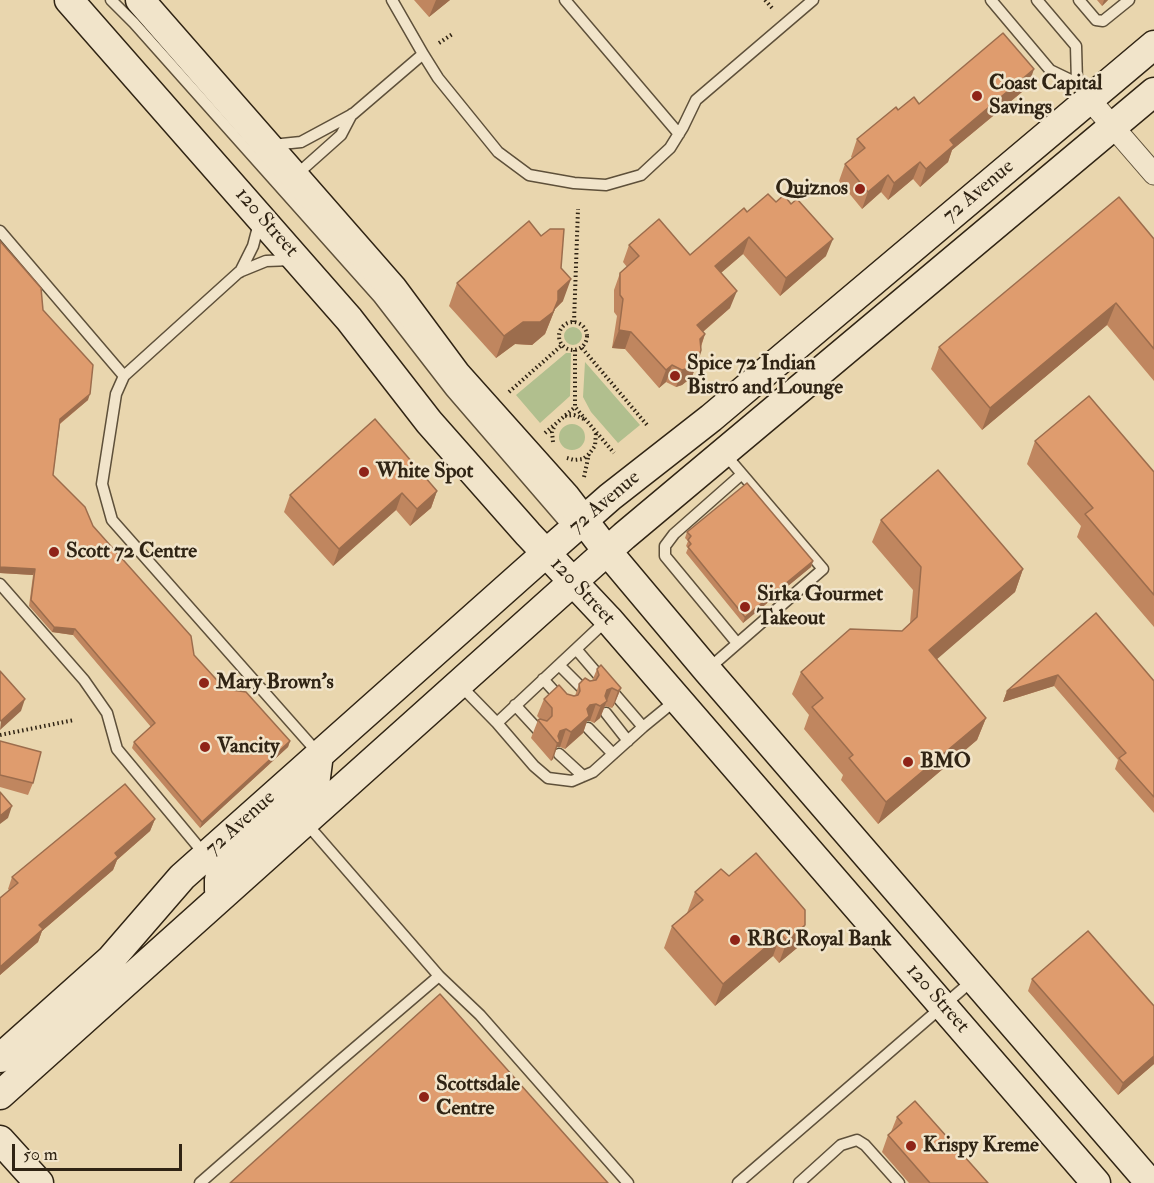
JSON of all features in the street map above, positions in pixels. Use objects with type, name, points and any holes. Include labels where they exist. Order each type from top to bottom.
[{"type":"main road","name":"120 Street","points":[[69,0],[348,319],[429,422],[546,554],[608,619],[1096,1183]]},
{"type":"main road","name":"120 Street","points":[[140,0],[393,289],[456,374],[565,496],[586,536],[707,670],[1150,1183]]},
{"type":"main road","name":"72 Avenue","points":[[0,1095],[572,582],[586,536],[711,418],[1083,91],[1154,45]]},
{"type":"main road","name":"72 Avenue","points":[[0,1058],[111,959],[182,877],[546,554],[586,536],[723,452],[1154,92]]},
{"type":"main road","points":[[218,901],[219,879],[238,855],[315,785],[319,754]]},
{"type":"main road","points":[[0,1140],[39,1183]]},
{"type":"street","points":[[1083,91],[1154,174]]},
{"type":"lane","points":[[111,0],[135,23],[379,298],[451,391],[586,536]]},
{"type":"lane","points":[[392,0],[438,78],[498,152],[529,175],[574,183],[606,185],[641,175],[670,148],[696,100],[813,0]]},
{"type":"lane","points":[[565,0],[679,134]]},
{"type":"lane","points":[[990,0],[1050,70],[1083,91]]},
{"type":"lane","points":[[1037,0],[1076,46],[1083,91]]},
{"type":"lane","points":[[1079,0],[1096,20],[1103,21],[1129,0]]},
{"type":"lane","points":[[269,146],[301,141],[353,114],[423,54]]},
{"type":"lane","points":[[295,176],[341,135],[353,114]]},
{"type":"lane","points":[[261,218],[253,246],[239,272],[124,376],[116,394],[102,484],[112,520],[319,754]]},
{"type":"lane","points":[[0,231],[124,376]]},
{"type":"lane","points":[[239,272],[266,261],[297,260]]},
{"type":"lane","points":[[707,670],[823,569],[723,452]]},
{"type":"lane","points":[[737,643],[665,556],[665,546],[674,534],[742,474]]},
{"type":"lane","points":[[0,584],[84,680],[107,713],[117,749],[206,856]]},
{"type":"lane","points":[[497,723],[608,619]]},
{"type":"lane","points":[[576,649],[643,727]]},
{"type":"lane","points":[[559,665],[585,691]]},
{"type":"lane","points":[[543,679],[567,706]]},
{"type":"lane","points":[[458,684],[497,723],[534,766],[548,778],[572,781],[593,772],[677,699]]},
{"type":"lane","points":[[515,705],[538,731]]},
{"type":"lane","points":[[606,713],[628,741]]},
{"type":"lane","points":[[588,728],[613,754]]},
{"type":"lane","points":[[558,754],[583,776]]},
{"type":"lane","points":[[305,822],[439,976],[480,1015],[628,1183]]},
{"type":"lane","points":[[200,1183],[439,976]]},
{"type":"lane","points":[[738,1183],[973,980]]},
{"type":"lane","points":[[799,1183],[841,1145],[857,1140],[865,1145],[899,1183]]},
{"type":"path","points":[[765,0],[773,9]]},
{"type":"path","points":[[439,43],[454,33]]},
{"type":"path","points":[[574,322],[578,209]]},
{"type":"path","points":[[579,323],[586,330],[588,340],[582,348],[568,350],[562,345],[559,340],[560,331],[566,324],[579,323]]},
{"type":"path","points":[[509,392],[562,345]]},
{"type":"path","points":[[582,348],[647,425]]},
{"type":"path","points":[[575,350],[575,407],[614,453]]},
{"type":"path","points":[[545,433],[575,407]]},
{"type":"path","points":[[564,416],[580,416],[587,421]]},
{"type":"path","points":[[553,442],[552,432],[555,424]]},
{"type":"path","points":[[584,477],[590,454],[595,446],[596,431]]},
{"type":"path","points":[[567,458],[583,459],[590,454]]},
{"type":"path","points":[[0,735],[74,720]]},
{"type":"green space","points":[[569,327],[577,327],[582,332],[580,343],[569,345],[564,340],[564,332]]},
{"type":"green space","points":[[566,353],[571,353],[570,396],[540,423],[516,395]]},
{"type":"green space","points":[[585,362],[640,425],[618,443],[591,412],[583,397]]},
{"type":"green space","points":[[572,424],[581,428],[585,437],[581,446],[572,450],[563,446],[559,437],[563,428]]},
{"type":"building","points":[[1003,33],[1034,69],[950,140],[954,145],[926,169],[920,162],[894,183],[888,175],[868,192],[845,164],[865,148],[857,139],[896,107],[898,110],[914,97],[919,104]]},
{"type":"building","points":[[768,194],[776,202],[784,195],[791,204],[797,199],[833,239],[786,278],[749,237],[715,266],[737,291],[697,325],[705,334],[700,339],[701,350],[698,359],[689,368],[682,370],[672,365],[666,370],[631,332],[619,330],[623,299],[620,295],[620,273],[639,256],[629,245],[659,219],[690,255],[744,208],[747,212]]},
{"type":"building","points":[[1119,197],[1154,239],[1154,349],[1116,303],[990,408],[939,347]]},
{"type":"building","points":[[529,221],[541,236],[550,229],[564,229],[561,268],[571,279],[558,291],[558,300],[553,312],[540,322],[523,322],[504,336],[457,283]]},
{"type":"building","name":"Scott 72 Centre","points":[[0,241],[41,288],[43,310],[93,365],[90,394],[60,419],[53,475],[85,507],[93,526],[191,636],[194,655],[225,689],[246,692],[290,741],[202,822],[134,742],[155,723],[75,629],[54,627],[31,600],[35,569],[0,567]]},
{"type":"building","points":[[1089,396],[1154,472],[1154,595],[1085,514],[1093,508],[1035,441]]},
{"type":"building","name":"White Spot","points":[[375,419],[437,491],[417,509],[402,493],[339,549],[290,495]]},
{"type":"building","points":[[938,470],[1023,569],[929,650],[986,718],[886,802],[849,758],[853,755],[812,707],[823,698],[801,672],[850,629],[902,631],[917,617],[921,567],[881,520]]},
{"type":"building","points":[[747,483],[813,561],[745,617],[688,547],[691,544],[688,540],[691,536],[687,532]]},
{"type":"building","points":[[1096,613],[1154,681],[1154,797],[1119,758],[1126,753],[1058,675],[1007,691]]},
{"type":"building","points":[[601,665],[621,688],[618,691],[612,688],[607,690],[605,696],[607,701],[600,706],[590,705],[587,709],[589,716],[571,732],[566,729],[560,731],[558,736],[560,742],[557,743],[538,720],[547,721],[552,716],[552,708],[544,699],[559,685],[567,694],[578,695],[579,684],[585,678],[590,681],[596,680],[599,675],[597,669]]},
{"type":"building","points":[[0,671],[25,699],[1,721],[0,720]]},
{"type":"building","points":[[0,741],[41,752],[33,783],[0,775]]},
{"type":"building","points":[[125,784],[155,819],[115,853],[118,857],[39,925],[43,929],[0,967],[0,898],[18,883],[12,877]]},
{"type":"building","points":[[0,792],[12,806],[0,816]]},
{"type":"building","name":"RBC Royal Bank","points":[[756,853],[805,910],[805,925],[787,941],[781,934],[723,984],[672,926],[703,900],[695,892],[721,869],[729,876]]},
{"type":"building","points":[[1088,931],[1154,1006],[1154,1056],[1123,1083],[1032,979]]},
{"type":"building","name":"Scottsdale Centre","points":[[440,994],[608,1183],[230,1183]]},
{"type":"building","points":[[915,1101],[988,1183],[930,1183],[888,1135],[902,1123],[897,1117]]},
{"type":"place","name":"Coast Capital Savings","points":[[977,96]]},
{"type":"place","name":"Quiznos","points":[[860,189]]},
{"type":"place","name":"Spice 72 Indian Bistro and Lounge","points":[[675,376]]},
{"type":"place","name":"White Spot","points":[[364,472]]},
{"type":"place","name":"Scott 72 Centre","points":[[54,552]]},
{"type":"place","name":"Sirka Gourmet Takeout","points":[[745,607]]},
{"type":"place","name":"Mary Brown's","points":[[204,683]]},
{"type":"place","name":"Vancity","points":[[205,747]]},
{"type":"place","name":"BMO","points":[[908,762]]},
{"type":"place","name":"RBC Royal Bank","points":[[735,940]]},
{"type":"place","name":"Scottsdale Centre","points":[[424,1097]]},
{"type":"place","name":"Krispy Kreme","points":[[911,1146]]}]
